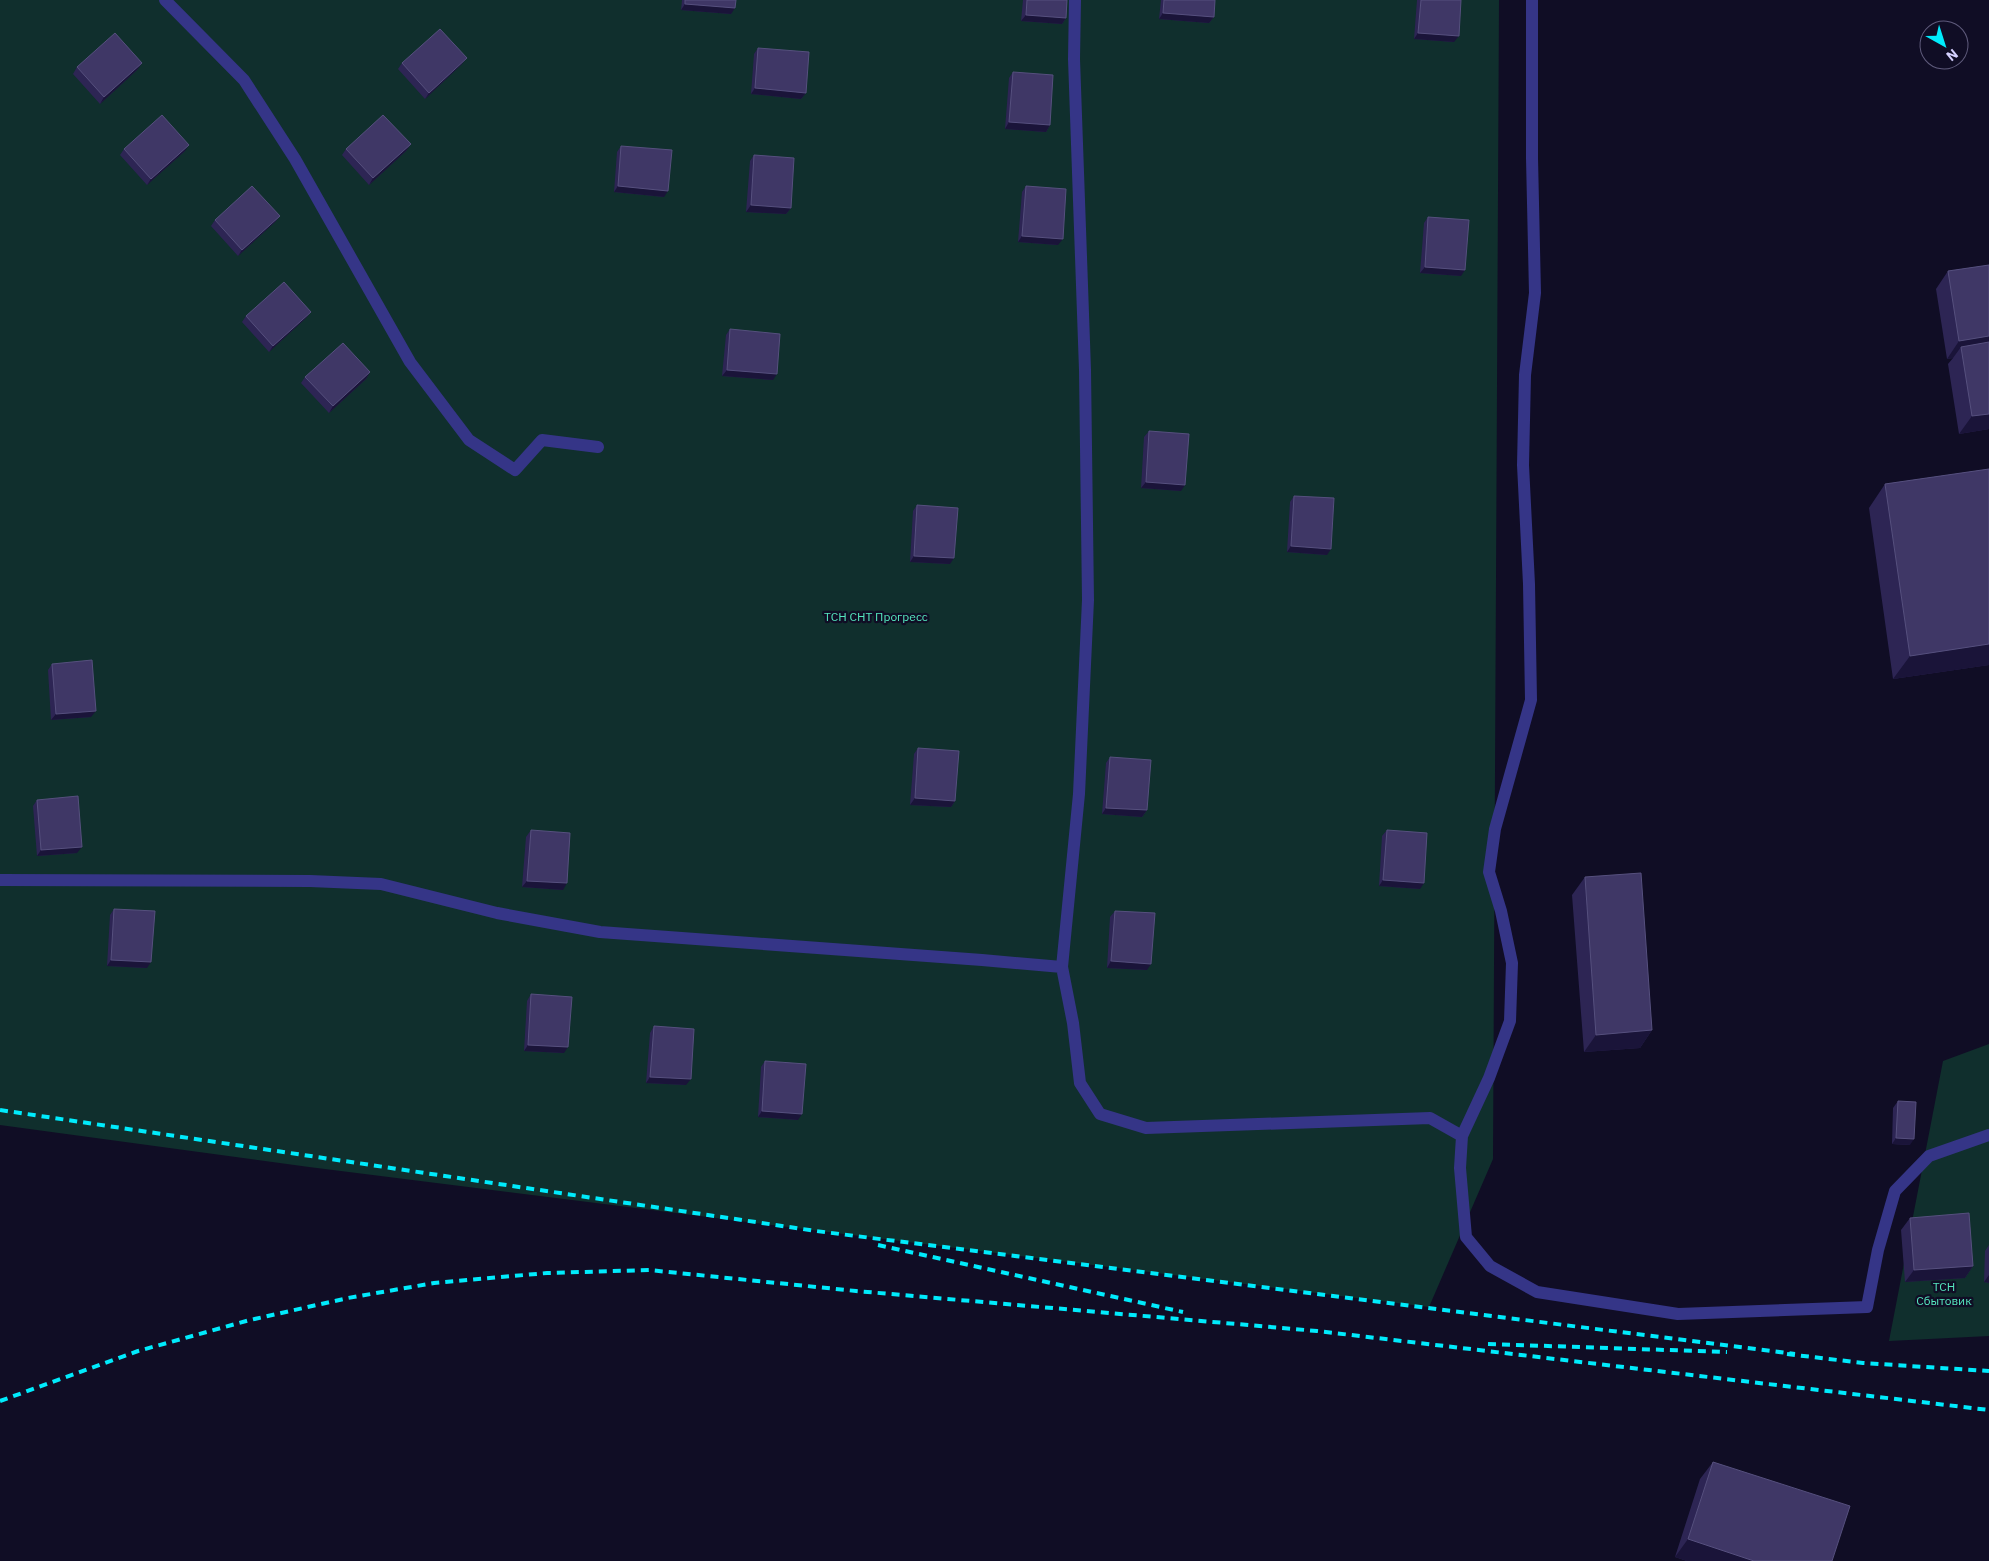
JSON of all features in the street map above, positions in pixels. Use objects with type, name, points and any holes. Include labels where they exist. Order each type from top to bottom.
[{"type":"lane","points":[[165,0],[244,80],[295,159],[410,362],[469,440],[515,470],[542,440],[598,447]]},
{"type":"lane","points":[[1074,0],[1074,59],[1085,370],[1088,600],[1079,794],[1062,968],[1073,1023],[1080,1083],[1100,1114],[1146,1128],[1430,1118],[1462,1136]]},
{"type":"lane","points":[[1532,0],[1534,293],[1525,375],[1523,466],[1529,584],[1531,700],[1495,829],[1489,872],[1512,962],[1510,1021],[1489,1078],[1462,1136],[1460,1168],[1466,1237],[1490,1266],[1537,1292],[1678,1314],[1867,1307],[1878,1250],[1895,1191],[1929,1156],[1989,1135]]},
{"type":"lane","points":[[0,880],[310,881],[381,884],[497,913],[600,932],[982,960],[1062,968]]},
{"type":"green space","name":"ТСН СНТ Прогресс","points":[[0,0],[1499,0],[1493,1159],[1429,1307],[309,1167],[0,1125]]},
{"type":"green space","name":"ТСН Сбытовик","points":[[1989,1044],[1989,1336],[1889,1341],[1943,1061]]},
{"type":"building","points":[[685,0],[736,0],[735,8],[685,4]]},
{"type":"building","points":[[1027,0],[1067,0],[1066,18],[1026,15]]},
{"type":"building","points":[[1164,0],[1215,0],[1214,17],[1163,13]]},
{"type":"building","points":[[1421,0],[1461,0],[1459,36],[1418,33]]},
{"type":"building","points":[[440,29],[467,58],[429,93],[402,63]]},
{"type":"building","points":[[115,33],[142,63],[104,97],[77,67]]},
{"type":"building","points":[[758,48],[809,52],[806,93],[755,88]]},
{"type":"building","points":[[1013,72],[1053,75],[1050,125],[1009,122]]},
{"type":"building","points":[[162,115],[189,145],[151,179],[124,149]]},
{"type":"building","points":[[383,115],[411,144],[373,178],[346,149]]},
{"type":"building","points":[[621,146],[672,150],[668,191],[618,186]]},
{"type":"building","points":[[754,155],[794,158],[791,208],[751,205]]},
{"type":"building","points":[[252,186],[280,216],[242,250],[215,220]]},
{"type":"building","points":[[1026,186],[1066,189],[1063,239],[1022,236]]},
{"type":"building","points":[[1428,217],[1469,220],[1465,270],[1425,267]]},
{"type":"building","points":[[1989,265],[1989,336],[1959,341],[1948,271]]},
{"type":"building","points":[[284,282],[311,312],[273,346],[246,316]]},
{"type":"building","points":[[730,329],[780,334],[777,374],[727,370]]},
{"type":"building","points":[[1989,342],[1989,414],[1972,416],[1961,347]]},
{"type":"building","points":[[343,343],[370,372],[333,406],[305,377]]},
{"type":"building","points":[[1149,431],[1189,434],[1185,485],[1146,482]]},
{"type":"building","points":[[1989,469],[1989,644],[1910,656],[1885,484]]},
{"type":"building","points":[[1294,496],[1334,498],[1331,549],[1291,546]]},
{"type":"building","points":[[917,505],[958,508],[954,558],[914,556]]},
{"type":"building","points":[[92,660],[96,711],[56,714],[52,664]]},
{"type":"building","points":[[918,748],[959,751],[955,801],[915,798]]},
{"type":"building","points":[[1110,757],[1151,760],[1147,810],[1106,808]]},
{"type":"building","points":[[78,796],[82,847],[41,850],[37,800]]},
{"type":"building","points":[[531,830],[570,833],[567,883],[527,881]]},
{"type":"building","points":[[1387,830],[1427,833],[1424,883],[1383,880]]},
{"type":"building","points":[[1641,873],[1652,1030],[1596,1035],[1585,877]]},
{"type":"building","points":[[114,909],[155,911],[151,962],[111,960]]},
{"type":"building","points":[[1115,911],[1155,913],[1151,964],[1111,961]]},
{"type":"building","points":[[531,994],[572,997],[568,1047],[528,1045]]},
{"type":"building","points":[[654,1026],[694,1029],[691,1079],[650,1077]]},
{"type":"building","points":[[765,1061],[806,1064],[802,1114],[762,1111]]},
{"type":"building","points":[[1898,1101],[1916,1102],[1914,1139],[1896,1138]]},
{"type":"building","points":[[1969,1213],[1973,1266],[1914,1270],[1910,1218]]},
{"type":"building","points":[[1713,1462],[1850,1506],[1832,1561],[1754,1561],[1688,1539]]},
{"type":"railway","points":[[0,1110],[816,1231],[1795,1354]]},
{"type":"railway","points":[[878,1245],[1183,1312]]},
{"type":"railway","points":[[0,1401],[138,1351],[250,1320],[348,1298],[434,1283],[547,1273],[649,1270],[856,1291],[1317,1331],[1989,1410]]},
{"type":"railway","points":[[1488,1344],[1727,1352]]},
{"type":"railway","points":[[1787,1354],[1863,1363],[1989,1371]]}]
